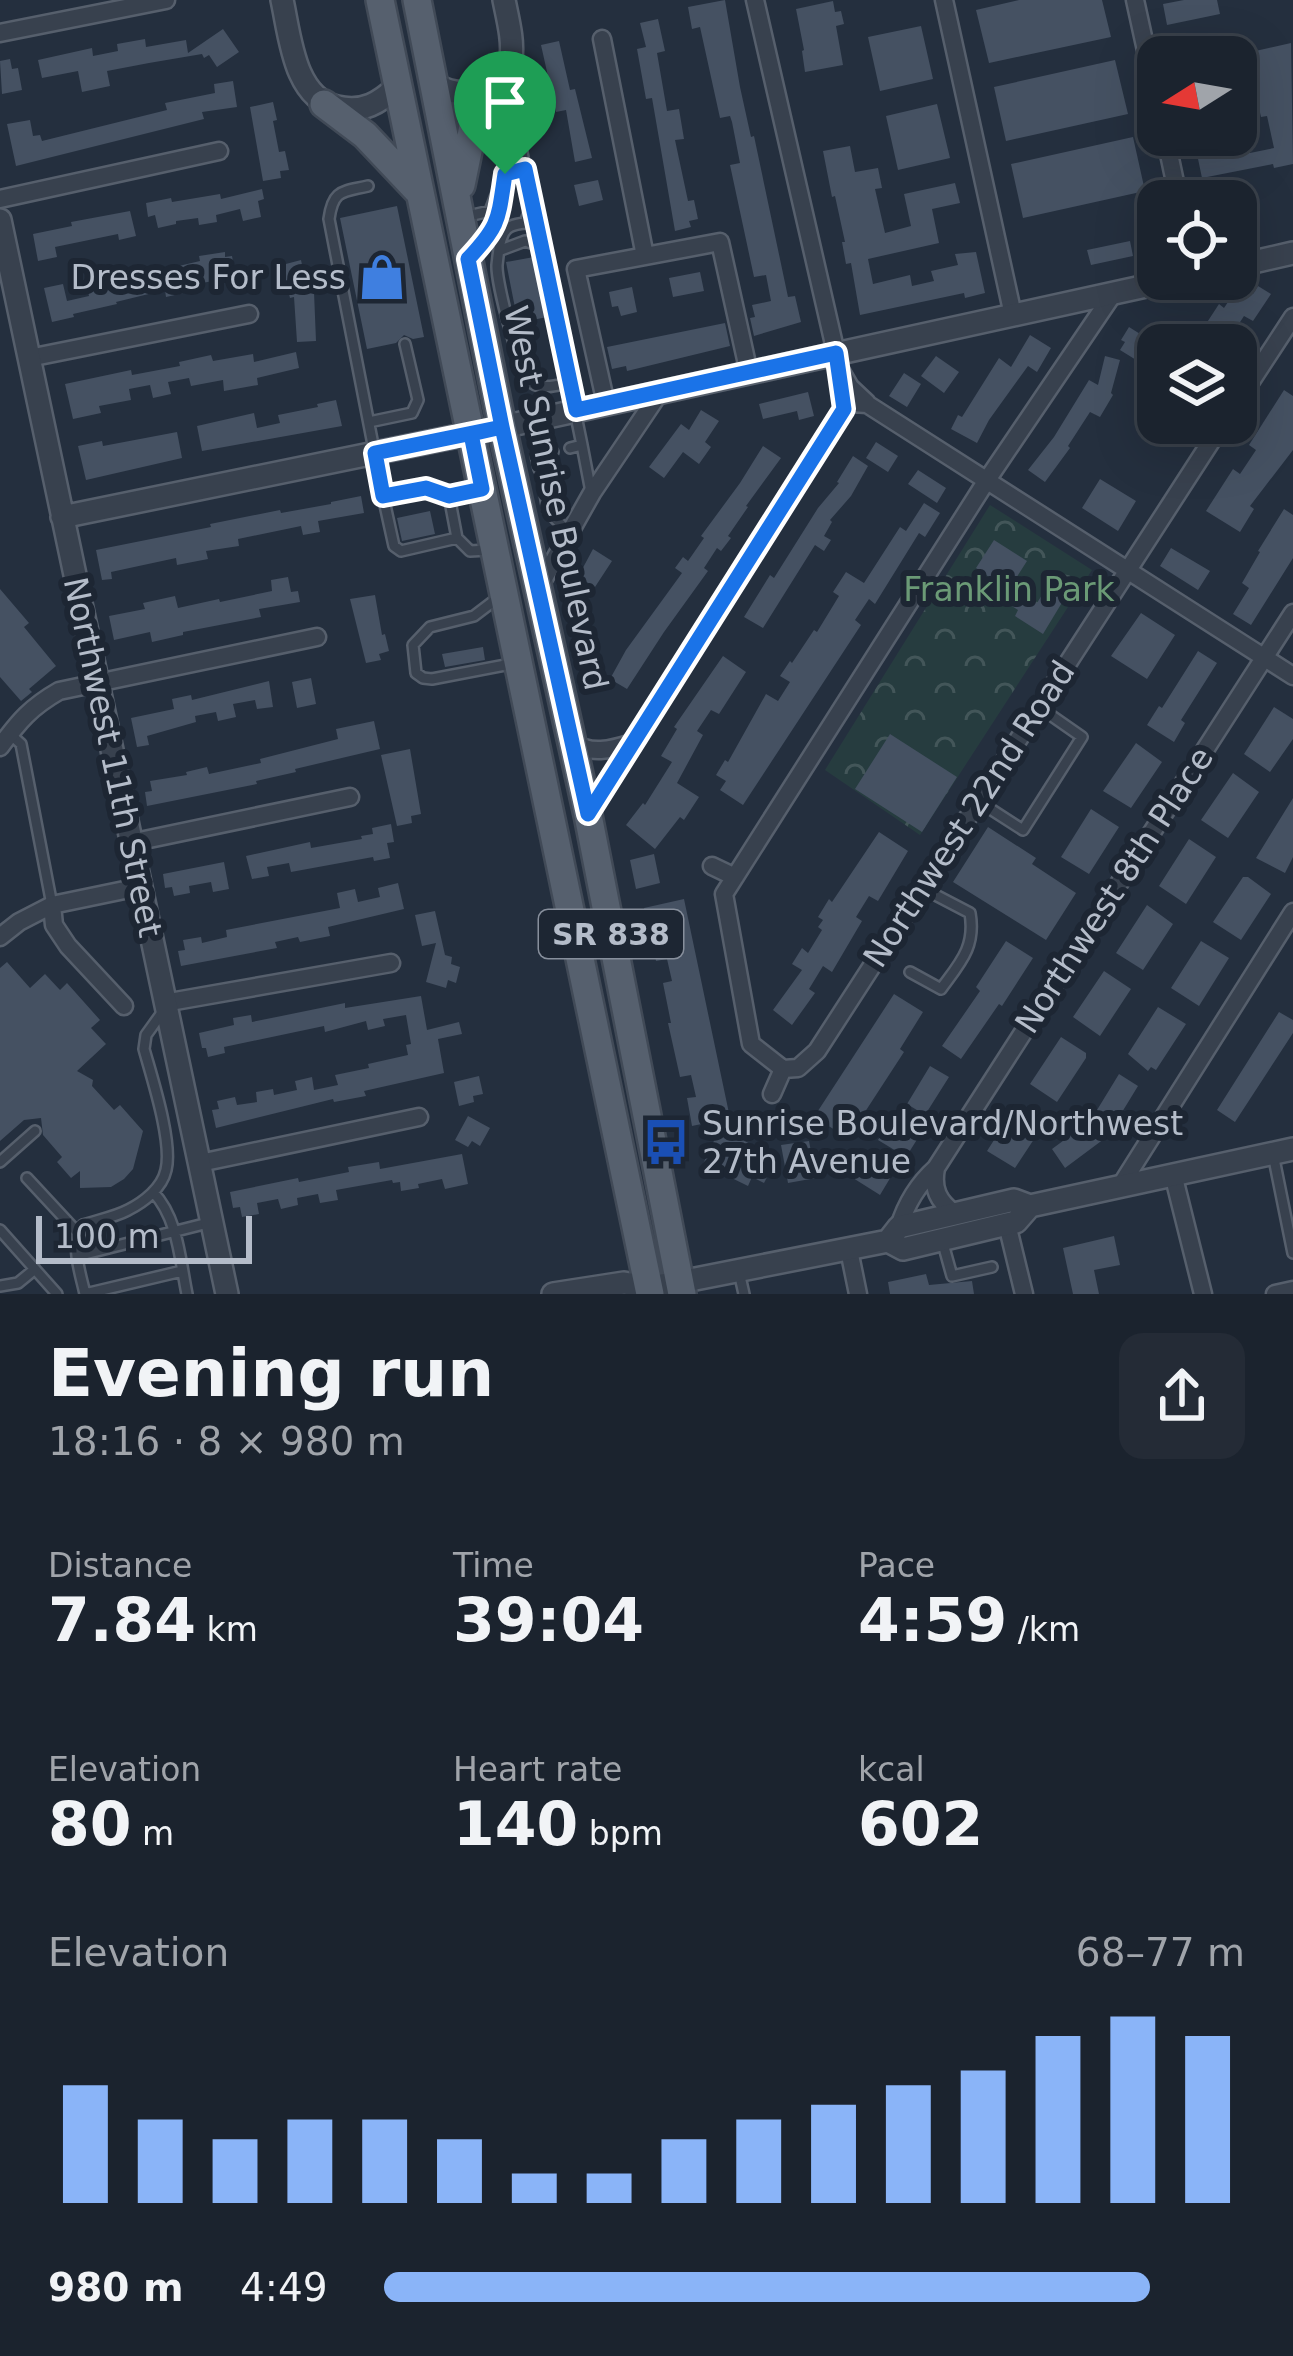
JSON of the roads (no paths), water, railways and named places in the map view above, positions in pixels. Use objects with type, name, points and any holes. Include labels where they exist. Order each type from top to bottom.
[{"type":"main road","name":"West Sunrise Boulevard","points":[[380,0],[645,1292]]},
{"type":"main road","name":"West Sunrise Boulevard","points":[[417,0],[502,427],[588,814],[681,1288]]},
{"type":"main road","points":[[458,212],[468,142],[496,84]]},
{"type":"main road","points":[[324,104],[364,134],[421,194]]},
{"type":"street","points":[[0,33],[166,0]]},
{"type":"street","points":[[282,0],[301,74],[324,104],[367,108],[398,86]]},
{"type":"street","points":[[432,82],[464,94],[496,84],[509,68],[512,53],[504,0]]},
{"type":"street","points":[[754,0],[838,360],[856,405],[987,481],[1293,676]]},
{"type":"street","points":[[944,0],[1013,314]]},
{"type":"street","points":[[1135,0],[1143,36]]},
{"type":"street","points":[[602,39],[645,256]]},
{"type":"street","points":[[0,199],[219,151]]},
{"type":"street","name":"Northwest 11th Street","points":[[0,220],[227,1294]]},
{"type":"street","points":[[606,404],[576,269],[720,242],[749,373]]},
{"type":"street","points":[[1257,262],[1293,254]]},
{"type":"street","points":[[62,517],[749,373],[838,360],[1013,314],[1137,288]]},
{"type":"street","points":[[772,1094],[783,1069],[751,1043],[724,894],[987,481],[1113,294]]},
{"type":"street","points":[[29,358],[249,314]]},
{"type":"street","points":[[1257,372],[1293,317]]},
{"type":"street","points":[[539,587],[592,493],[660,392]]},
{"type":"street","points":[[588,814],[856,405]]},
{"type":"street","name":"Northwest 22nd Road","points":[[783,1069],[798,1068],[817,1051],[1209,444]]},
{"type":"street","name":"Northwest 8th Place","points":[[893,1234],[924,1178],[936,1168],[1293,613]]},
{"type":"street","points":[[5,741],[34,706],[59,691],[317,637]]},
{"type":"street","points":[[572,742],[583,750],[633,743]]},
{"type":"street","points":[[130,843],[350,797]]},
{"type":"street","points":[[712,866],[735,877]]},
{"type":"street","points":[[0,937],[52,905],[139,887]]},
{"type":"street","points":[[52,905],[55,926],[68,946],[124,1006]]},
{"type":"street","points":[[1121,1185],[1293,912]]},
{"type":"street","points":[[165,1006],[391,963]]},
{"type":"street","points":[[200,1163],[419,1118]]},
{"type":"street","points":[[553,1294],[624,1283],[645,1292],[742,1283],[955,1214],[1014,1201],[1030,1206],[1283,1152]]},
{"type":"street","points":[[936,1168],[934,1189],[955,1214]]},
{"type":"street","points":[[1173,1174],[1203,1294]]},
{"type":"street","points":[[893,1234],[903,1250],[1016,1222],[1030,1206]]},
{"type":"street","points":[[1007,1224],[1024,1294]]},
{"type":"street","points":[[849,1250],[858,1294]]},
{"type":"street","points":[[1274,1294],[1293,1290]]},
{"type":"lane","points":[[496,84],[512,104],[592,493]]},
{"type":"lane","points":[[505,174],[525,169]]},
{"type":"lane","points":[[458,212],[490,212],[505,174]]},
{"type":"lane","points":[[468,259],[493,232],[505,174]]},
{"type":"lane","points":[[368,186],[338,194],[329,219],[394,546],[400,551],[457,538]]},
{"type":"lane","points":[[524,223],[532,204]]},
{"type":"lane","points":[[538,231],[524,223],[506,230],[498,272],[524,373],[532,383],[545,387],[569,383]]},
{"type":"lane","points":[[501,251],[525,241],[541,246]]},
{"type":"lane","points":[[369,422],[412,413],[418,400],[405,344]]},
{"type":"lane","points":[[570,448],[582,446]]},
{"type":"lane","points":[[539,469],[536,455],[553,452]]},
{"type":"lane","points":[[383,496],[426,488],[449,496],[482,489]]},
{"type":"lane","points":[[544,494],[548,511],[570,534]]},
{"type":"lane","points":[[449,496],[457,538],[470,551],[495,549]]},
{"type":"lane","points":[[504,594],[474,616],[430,627],[413,645],[416,674],[432,679],[518,662]]},
{"type":"lane","points":[[978,801],[1022,830],[1070,756],[1082,737],[1038,707]]},
{"type":"lane","points":[[5,741],[21,744],[52,905]]},
{"type":"lane","points":[[910,972],[941,989],[965,954],[973,932],[970,913],[922,888]]},
{"type":"lane","points":[[165,1006],[146,1035],[145,1049],[167,1150],[166,1171],[159,1186],[124,1213],[83,1225],[77,1234],[76,1256],[85,1294],[182,1271]]},
{"type":"lane","points":[[0,1162],[34,1131]]},
{"type":"lane","points":[[1283,1152],[1293,1253]]},
{"type":"lane","points":[[26,1178],[77,1234]]},
{"type":"lane","points":[[153,1192],[170,1217],[187,1294]]},
{"type":"lane","points":[[76,1256],[212,1222]]},
{"type":"lane","points":[[0,1230],[57,1294]]},
{"type":"lane","points":[[942,1240],[952,1276],[992,1267]]},
{"type":"lane","points":[[0,1286],[18,1282],[35,1269]]},
{"type":"place","name":"Dresses For Less","points":[[382,277]]},
{"type":"place","name":"Sunrise Boulevard/Northwest 27th Avenue","points":[[666,1142]]},
{"type":"park label","name":"Franklin Park","points":[[1009,589]]}]
